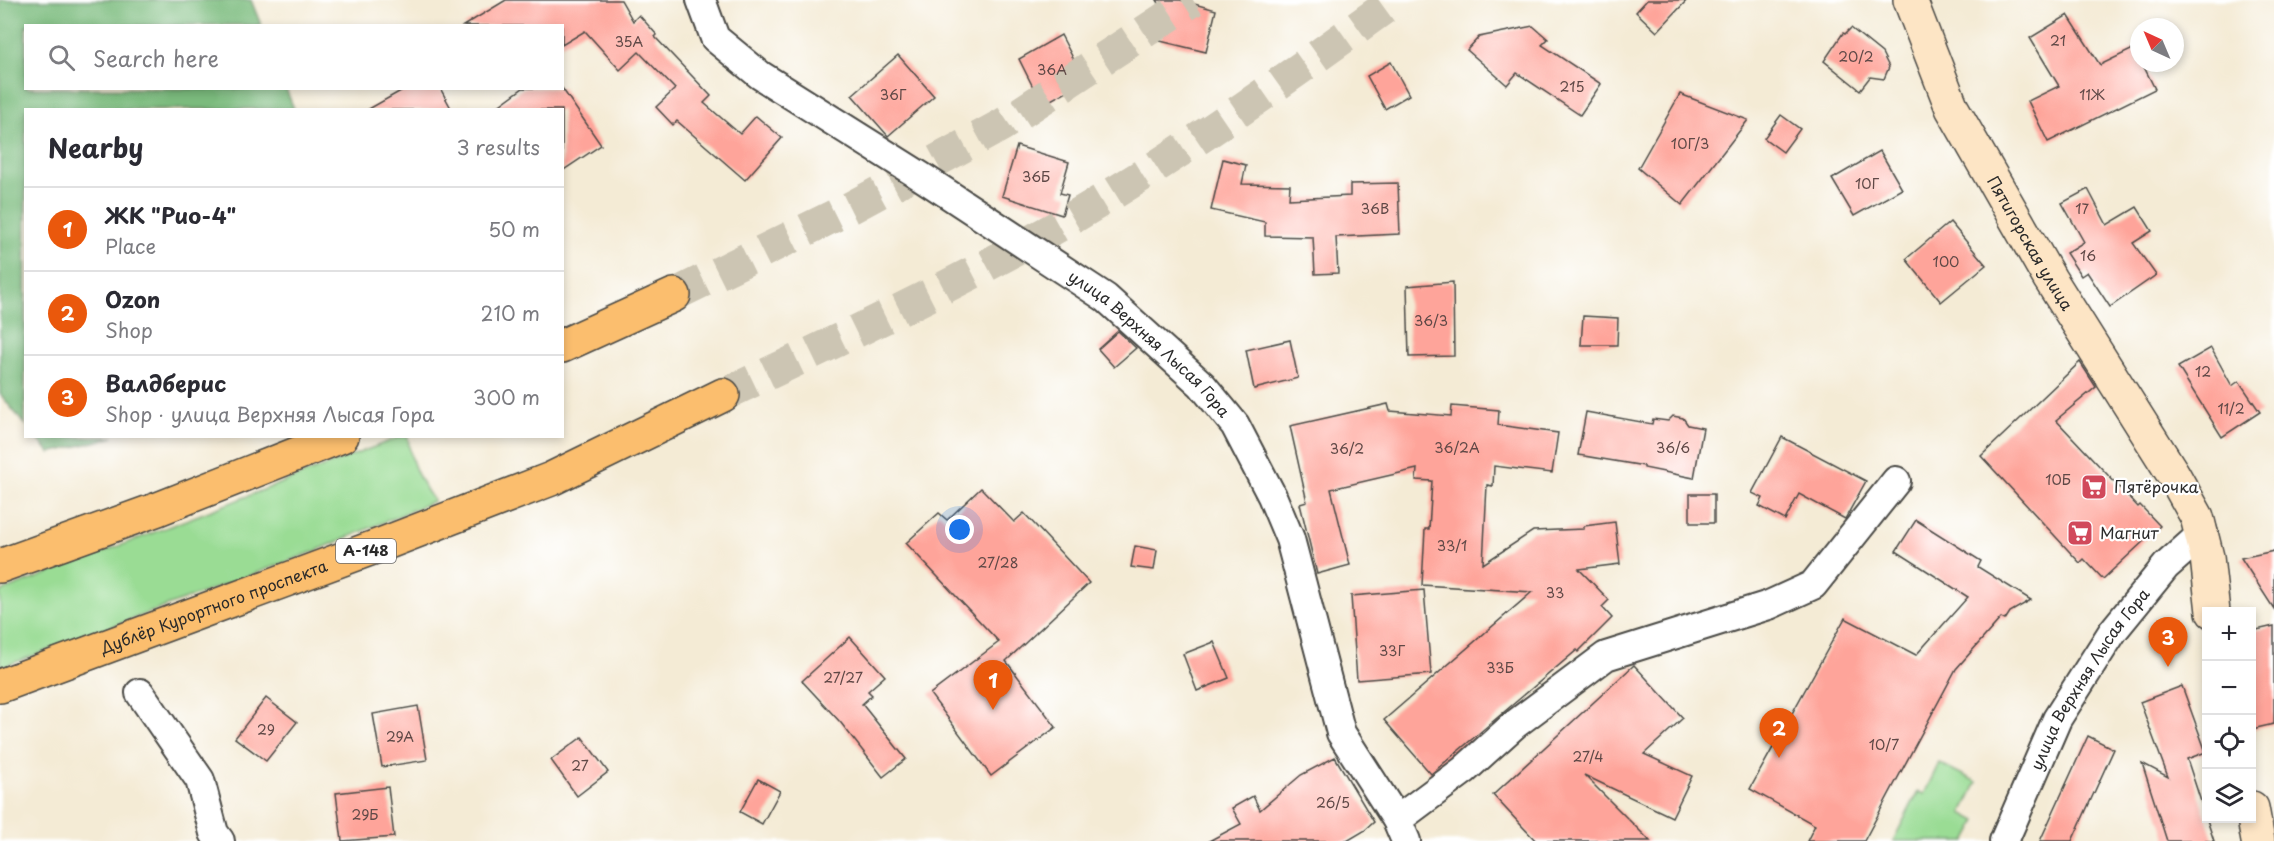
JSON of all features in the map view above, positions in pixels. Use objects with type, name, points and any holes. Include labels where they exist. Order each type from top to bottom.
[{"type":"main road","points":[[564,345],[674,295]]},
{"type":"main road","name":"Дублёр Курортного проспекта","points":[[0,686],[551,479],[723,395]]},
{"type":"main road","points":[[0,566],[158,510],[337,438]]},
{"type":"street","name":"улица Верхняя Лысая Гора","points":[[701,0],[715,38],[760,75],[922,177],[1106,298],[1202,385],[1240,435],[1290,539],[1341,733],[1402,831]]},
{"type":"street","name":"Пятигорская улица","points":[[1910,0],[1952,108],[2050,279],[2173,474],[2197,517],[2203,533]]},
{"type":"street","points":[[1402,831],[1514,725],[1606,656],[1769,605],[1813,585],[1896,480]]},
{"type":"street","name":"улица Верхняя Лысая Гора","points":[[2004,841],[2057,719],[2107,640],[2166,566],[2203,533]]},
{"type":"street","points":[[2203,533],[2212,607]]},
{"type":"street","points":[[140,693],[200,780],[214,832],[220,841]]},
{"type":"street","points":[[2255,823],[2258,841]]},
{"type":"green space","points":[[0,0],[251,0],[261,24],[24,24],[24,90],[286,90],[294,108],[24,108],[24,424],[0,394]]},
{"type":"green space","points":[[37,438],[110,438],[50,453]]},
{"type":"green space","points":[[397,438],[408,438],[416,471],[434,501],[313,552],[0,668],[0,592]]},
{"type":"green space","points":[[1939,763],[1977,782],[1962,813],[1977,821],[1966,841],[1893,841],[1918,792],[1924,794]]},
{"type":"building","points":[[506,0],[621,0],[633,21],[639,15],[657,35],[655,37],[711,96],[704,103],[740,134],[756,116],[782,138],[745,180],[677,121],[673,125],[656,107],[675,89],[639,52],[620,70],[585,31],[564,44],[564,24],[466,24]]},
{"type":"building","points":[[1157,0],[1180,0],[1216,10],[1206,52],[1160,41],[1166,14]]},
{"type":"building","points":[[1647,0],[1687,0],[1657,32],[1636,12]]},
{"type":"building","points":[[2068,15],[2100,65],[2130,50],[2130,72],[2146,72],[2155,89],[2048,142],[2028,101],[2059,86],[2030,38]]},
{"type":"building","points":[[1533,26],[1548,39],[1542,45],[1601,84],[1580,115],[1517,73],[1507,85],[1467,50],[1479,37]]},
{"type":"building","points":[[1851,28],[1882,53],[1889,67],[1884,79],[1870,77],[1860,90],[1824,61],[1843,33],[1845,34]]},
{"type":"building","points":[[1061,35],[1085,81],[1042,105],[1019,59]]},
{"type":"building","points":[[898,55],[934,96],[888,136],[852,95]]},
{"type":"building","points":[[1391,62],[1409,95],[1385,109],[1367,76]]},
{"type":"building","points":[[402,90],[441,90],[451,108],[371,108]]},
{"type":"building","points":[[520,90],[563,90],[601,145],[564,170],[564,108],[496,108]]},
{"type":"building","points":[[1680,94],[1748,120],[1682,205],[1638,168]]},
{"type":"building","points":[[1781,115],[1800,129],[1783,152],[1764,138]]},
{"type":"building","points":[[1017,146],[1069,162],[1060,193],[1068,195],[1062,215],[1002,196]]},
{"type":"building","points":[[1880,151],[1902,189],[1854,216],[1832,179]]},
{"type":"building","points":[[1223,159],[1246,165],[1242,184],[1290,185],[1289,199],[1350,196],[1350,184],[1398,183],[1400,234],[1336,237],[1338,273],[1315,274],[1313,237],[1265,236],[1265,222],[1211,210]]},
{"type":"building","points":[[2088,189],[2107,225],[2137,207],[2152,231],[2133,243],[2156,275],[2110,307],[2087,272],[2081,276],[2066,253],[2084,242],[2062,203]]},
{"type":"building","points":[[1950,222],[1986,265],[1941,302],[1906,259]]},
{"type":"building","points":[[1453,282],[1454,356],[1409,357],[1407,286]]},
{"type":"building","points":[[1583,316],[1618,318],[1617,345],[1581,345]]},
{"type":"building","points":[[1118,331],[1136,348],[1114,367],[1098,349]]},
{"type":"building","points":[[1290,340],[1298,378],[1254,389],[1246,350]]},
{"type":"building","points":[[2211,348],[2232,386],[2239,381],[2260,412],[2222,437],[2178,367]]},
{"type":"building","points":[[2080,362],[2096,387],[2056,420],[2138,507],[2140,505],[2160,526],[2103,579],[2084,559],[2080,563],[1981,456]]},
{"type":"building","points":[[1388,404],[1390,411],[1451,416],[1452,406],[1499,410],[1498,425],[1558,433],[1552,473],[1494,466],[1493,486],[1487,485],[1483,564],[1533,531],[1584,529],[1584,526],[1615,522],[1620,564],[1579,569],[1609,600],[1602,607],[1612,618],[1578,652],[1577,650],[1431,774],[1384,720],[1532,592],[1422,585],[1425,529],[1429,529],[1432,481],[1416,480],[1417,469],[1331,489],[1350,565],[1317,574],[1300,504],[1307,502],[1290,426]]},
{"type":"building","points":[[1586,412],[1652,424],[1653,419],[1668,421],[1673,416],[1683,418],[1688,425],[1703,428],[1694,478],[1644,468],[1644,466],[1578,455]]},
{"type":"building","points":[[1782,437],[1866,481],[1845,519],[1799,494],[1785,520],[1759,506],[1763,498],[1752,493]]},
{"type":"building","points":[[981,488],[1014,522],[1024,513],[1089,583],[1006,661],[1056,727],[991,776],[930,694],[999,642],[906,543],[939,513],[947,520]]},
{"type":"building","points":[[1690,494],[1714,494],[1714,523],[1690,523]]},
{"type":"building","points":[[1916,520],[1981,561],[1978,567],[2031,600],[2010,612],[2005,620],[2001,618],[1956,669],[1864,841],[1807,841],[1815,825],[1750,789],[1845,618],[1916,655],[1968,597],[1896,551]]},
{"type":"building","points":[[1135,546],[1157,550],[1154,570],[1131,567]]},
{"type":"building","points":[[2274,551],[2274,609],[2241,558]]},
{"type":"building","points":[[1424,590],[1431,674],[1357,680],[1351,596]]},
{"type":"building","points":[[2274,626],[2274,724],[2256,728],[2256,661],[2256,630]]},
{"type":"building","points":[[850,637],[885,676],[868,691],[872,695],[862,704],[906,759],[883,777],[841,723],[802,681]]},
{"type":"building","points":[[1214,642],[1229,678],[1197,691],[1183,654]]},
{"type":"building","points":[[1634,665],[1683,718],[1644,754],[1692,776],[1672,817],[1584,775],[1650,841],[1536,841],[1493,795]]},
{"type":"building","points":[[2182,686],[2202,741],[2202,753],[2187,759],[2202,805],[2202,823],[2208,823],[2214,841],[2167,841],[2142,763],[2168,777],[2140,702]]},
{"type":"building","points":[[266,698],[297,722],[266,761],[235,738]]},
{"type":"building","points":[[418,706],[427,760],[382,767],[373,714]]},
{"type":"building","points":[[2088,736],[2114,749],[2072,841],[2040,841]]},
{"type":"building","points":[[582,737],[608,772],[577,796],[551,760]]},
{"type":"building","points":[[1335,757],[1374,822],[1364,831],[1347,841],[1209,841],[1241,824],[1232,808],[1253,796],[1260,810],[1301,775]]},
{"type":"building","points":[[758,779],[780,791],[762,824],[740,812]]},
{"type":"building","points":[[388,787],[394,837],[342,841],[336,793]]},
{"type":"tunnel","points":[[674,295],[852,207],[1002,125],[1193,0]]},
{"type":"tunnel","points":[[723,395],[940,290],[1067,221],[1193,142],[1395,0]]},
{"type":"place","name":"Пятёрочка","points":[[2094,487]]},
{"type":"place","name":"Магнит","points":[[2080,533]]},
{"type":"place","name":"Валдберис","points":[[2168,667]]},
{"type":"place","name":"ЖК \"Рио-4\"","points":[[993,710]]},
{"type":"place","name":"Ozon","points":[[1779,758]]}]
